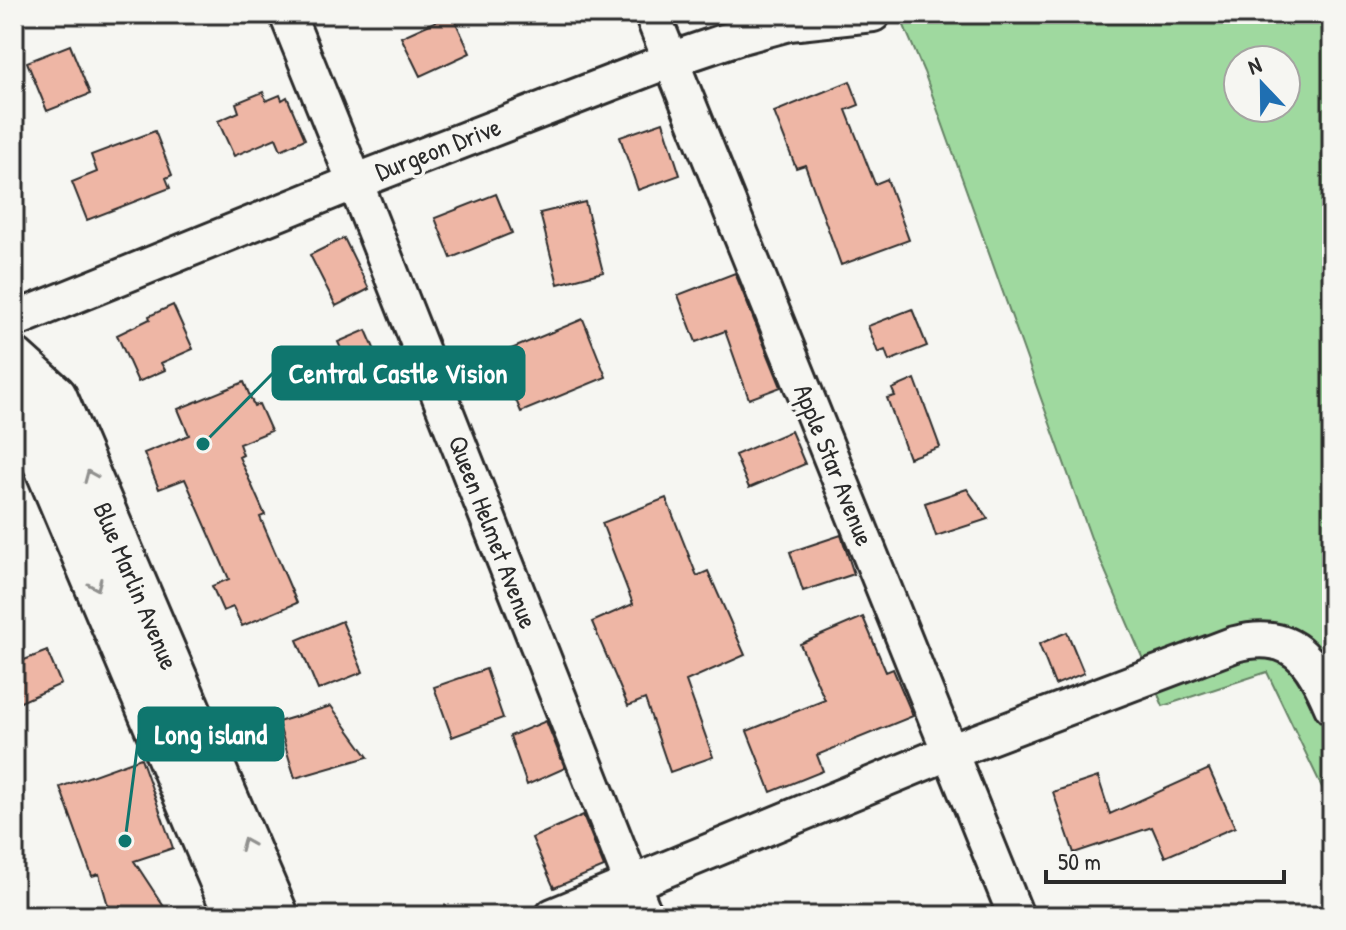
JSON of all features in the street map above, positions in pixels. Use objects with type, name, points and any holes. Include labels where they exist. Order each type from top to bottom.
[{"type":"street","name":"Queen Helmet Avenue","points":[[287,14],[645,916]]},
{"type":"street","name":"Apple Star Avenue","points":[[652,14],[1016,916]]},
{"type":"street","name":"Durgeon Drive","points":[[14,320],[355,182],[670,60],[789,23],[873,14]]},
{"type":"street","name":"Blue Marlin Avenue","points":[[14,359],[55,396],[277,916]]},
{"type":"street","name":"Blue Marlin Avenue","points":[[14,382],[22,410],[236,916]]},
{"type":"street","points":[[553,916],[950,752],[1235,644],[1267,640],[1297,651],[1318,675],[1332,707]]},
{"type":"green space","points":[[899,14],[1332,14],[1332,808],[1267,672],[1163,706],[1091,538],[924,72]]},
{"type":"building","points":[[452,14],[470,53],[420,76],[401,37]]},
{"type":"building","points":[[70,45],[90,94],[47,111],[27,62]]},
{"type":"building","points":[[850,81],[859,105],[846,110],[875,184],[887,179],[909,240],[841,265],[805,165],[796,168],[774,112]]},
{"type":"building","points":[[263,92],[266,101],[280,95],[282,100],[287,97],[305,139],[281,150],[276,138],[234,156],[218,121],[239,112],[236,103]]},
{"type":"building","points":[[663,122],[680,175],[638,190],[620,137]]},
{"type":"building","points":[[155,131],[172,175],[166,178],[170,188],[87,220],[72,182],[97,172],[91,155]]},
{"type":"building","points":[[496,194],[512,233],[451,258],[435,218]]},
{"type":"building","points":[[585,202],[603,272],[558,284],[540,213]]},
{"type":"building","points":[[344,238],[369,289],[336,306],[310,255]]},
{"type":"building","points":[[735,273],[781,387],[749,399],[725,331],[696,342],[678,295]]},
{"type":"building","points":[[173,305],[193,349],[161,363],[165,370],[138,382],[117,335]]},
{"type":"building","points":[[912,309],[927,346],[889,361],[885,350],[878,353],[868,326]]},
{"type":"building","points":[[583,319],[606,377],[521,412],[497,355]]},
{"type":"building","points":[[366,330],[386,376],[358,388],[338,342]]},
{"type":"building","points":[[915,379],[940,447],[909,458],[887,398],[895,396],[892,389]]},
{"type":"building","points":[[244,382],[254,406],[259,404],[271,431],[239,444],[243,455],[239,457],[265,515],[260,517],[297,603],[242,626],[233,607],[223,611],[212,586],[229,579],[185,479],[159,489],[144,453],[189,435],[178,409]]},
{"type":"building","points":[[791,431],[805,464],[749,488],[735,455]]},
{"type":"building","points":[[967,489],[988,519],[936,536],[925,503]]},
{"type":"building","points":[[666,498],[697,576],[708,571],[745,655],[686,681],[713,757],[670,772],[645,699],[628,706],[592,622],[633,604],[602,523]]},
{"type":"building","points":[[841,535],[854,574],[803,591],[790,552]]},
{"type":"building","points":[[863,617],[886,672],[893,669],[913,716],[817,755],[823,771],[771,792],[747,731],[825,700],[800,644]]},
{"type":"building","points":[[342,621],[363,672],[318,690],[297,640]]},
{"type":"building","points":[[1067,632],[1084,673],[1055,685],[1039,644]]},
{"type":"building","points":[[47,651],[61,684],[14,705],[14,664]]},
{"type":"building","points":[[486,669],[503,718],[452,737],[434,687]]},
{"type":"building","points":[[331,706],[368,757],[295,778],[278,722]]},
{"type":"building","points":[[546,721],[565,768],[527,785],[510,736]]},
{"type":"building","points":[[141,758],[173,848],[134,861],[170,916],[111,916],[99,874],[92,876],[60,787]]},
{"type":"building","points":[[1209,769],[1235,827],[1165,857],[1152,827],[1074,853],[1053,792],[1098,777],[1110,814]]},
{"type":"building","points":[[583,815],[604,867],[554,888],[532,838]]},
{"type":"place","name":"Central Castle Vision","points":[[203,444]]},
{"type":"place","name":"Long island","points":[[125,841]]}]
